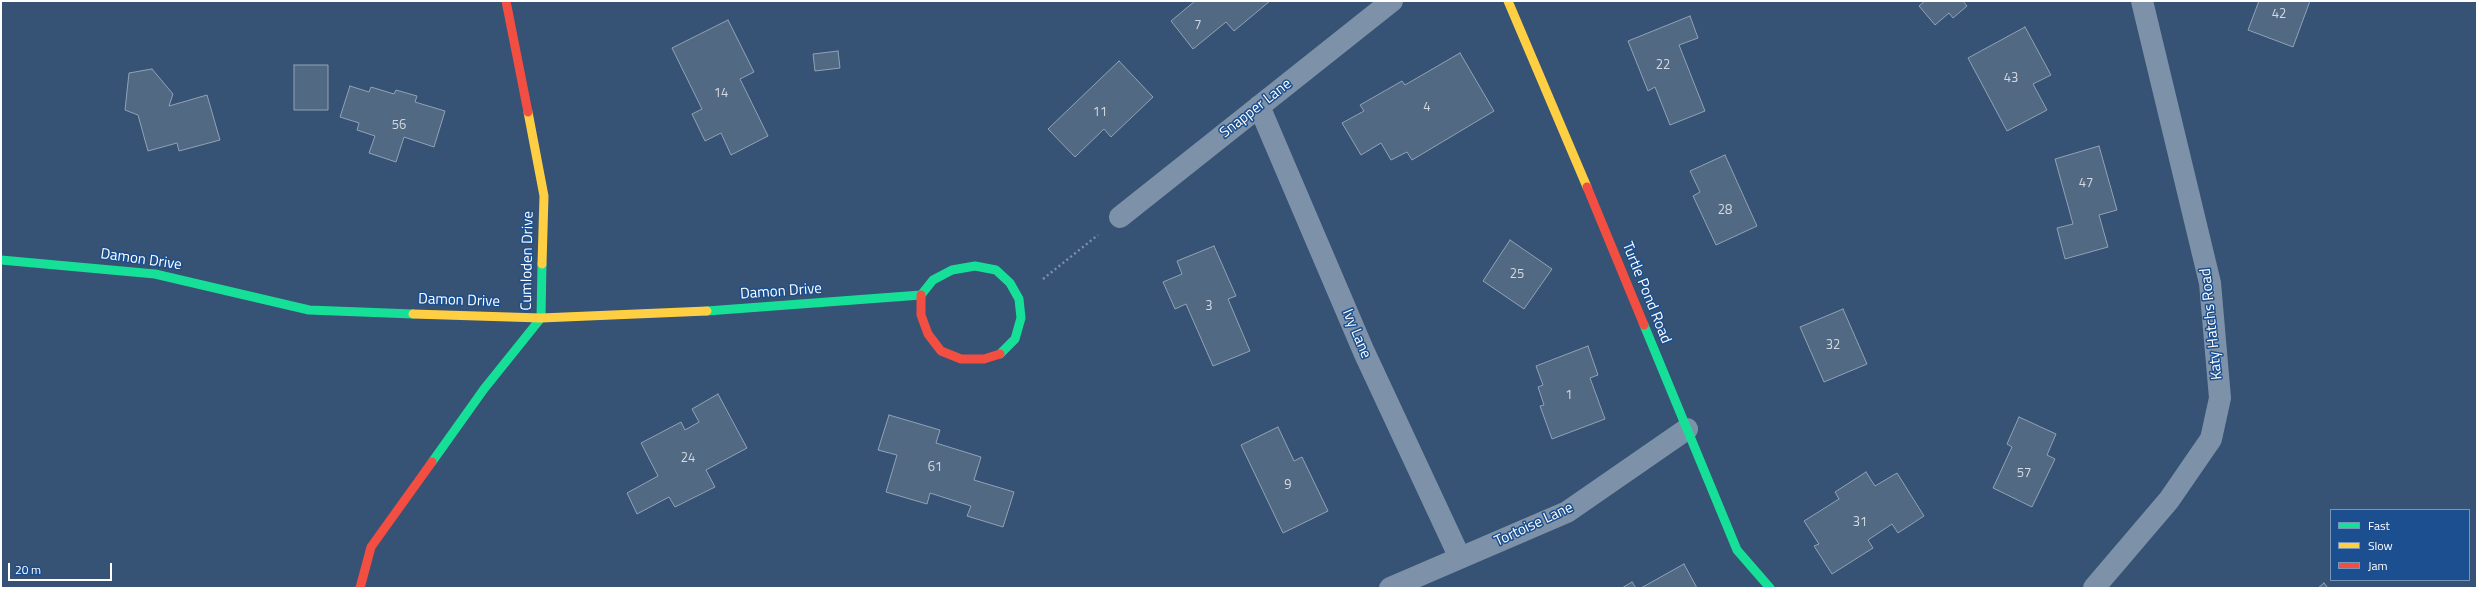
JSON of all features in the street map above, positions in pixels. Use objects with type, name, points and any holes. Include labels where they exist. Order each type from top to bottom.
[{"type":"street","name":"Cumloden Drive","points":[[360,588],[371,547],[484,389],[541,318],[544,196],[506,1]]},
{"type":"street","name":"Snapper Lane","points":[[1120,217],[1392,1]]},
{"type":"street","name":"Turtle Pond Road","points":[[1508,1],[1569,142],[1737,550],[1770,588]]},
{"type":"street","name":"Katy Hatchs Road","points":[[2094,588],[2169,500],[2211,439],[2220,398],[2210,283],[2142,1]]},
{"type":"street","name":"Ivy Lane","points":[[1259,106],[1364,352],[1460,558]]},
{"type":"street","name":"Damon Drive","points":[[1,260],[155,274],[309,310],[541,318],[672,314],[921,295]]},
{"type":"street","points":[[975,266],[996,270],[1010,283],[1019,299],[1021,318],[1015,339],[1002,353],[984,359],[961,359],[941,351],[928,334],[922,315],[921,295],[933,280],[952,270],[975,266]]},
{"type":"street","name":"Tortoise Lane","points":[[1390,588],[1567,512],[1687,430]]},
{"type":"path","points":[[1019,299],[1120,217]]},
{"type":"building","points":[[1195,1],[1270,1],[1234,31],[1226,22],[1193,49],[1171,21]]},
{"type":"building","points":[[1925,1],[1963,1],[1967,6],[1953,18],[1949,13],[1935,25],[1919,6]]},
{"type":"building","points":[[2259,1],[2310,1],[2293,47],[2248,30]]},
{"type":"building","points":[[1690,16],[1698,38],[1679,45],[1705,111],[1670,125],[1655,87],[1648,91],[1628,41]]},
{"type":"building","points":[[728,20],[754,72],[740,79],[768,136],[731,155],[721,133],[705,141],[692,114],[702,109],[672,48]]},
{"type":"building","points":[[2025,27],[2051,75],[2033,84],[2047,110],[2007,131],[1968,58]]},
{"type":"building","points":[[838,51],[840,68],[815,71],[813,54]]},
{"type":"building","points":[[1460,53],[1494,111],[1412,160],[1407,152],[1391,160],[1381,143],[1361,155],[1342,123],[1364,111],[1360,105],[1402,81],[1405,85]]},
{"type":"building","points":[[1119,61],[1153,97],[1111,137],[1104,129],[1075,157],[1048,129]]},
{"type":"building","points":[[294,65],[328,65],[328,110],[294,110]]},
{"type":"building","points":[[152,69],[173,94],[169,106],[207,95],[220,140],[179,151],[177,143],[148,151],[138,115],[125,110],[129,73]]},
{"type":"building","points":[[350,86],[369,92],[371,87],[394,94],[396,90],[417,96],[415,102],[445,111],[434,147],[404,137],[396,162],[369,153],[375,136],[357,130],[359,123],[340,117]]},
{"type":"building","points":[[2099,146],[2117,210],[2099,215],[2108,247],[2065,259],[2057,228],[2073,224],[2055,159]]},
{"type":"building","points":[[1725,155],[1757,226],[1716,245],[1693,196],[1700,192],[1690,171]]},
{"type":"building","points":[[1510,240],[1552,269],[1524,309],[1483,281]]},
{"type":"building","points":[[1214,246],[1236,296],[1228,299],[1250,351],[1213,366],[1186,304],[1175,309],[1163,282],[1182,274],[1177,261]]},
{"type":"building","points":[[1843,309],[1867,364],[1824,382],[1800,327]]},
{"type":"building","points":[[1588,346],[1598,375],[1590,378],[1605,419],[1552,439],[1540,406],[1544,405],[1538,387],[1543,385],[1536,366]]},
{"type":"building","points":[[718,394],[747,448],[706,470],[715,487],[675,507],[669,497],[637,514],[627,493],[658,476],[641,443],[681,422],[685,430],[699,422],[692,409]]},
{"type":"building","points":[[889,415],[940,430],[936,443],[981,457],[974,480],[1014,492],[1003,527],[967,516],[971,506],[930,493],[927,504],[886,492],[897,455],[878,450]]},
{"type":"building","points":[[2019,417],[2056,434],[2047,455],[2055,459],[2032,507],[1993,488],[2012,447],[2007,444]]},
{"type":"building","points":[[1278,427],[1294,461],[1302,457],[1328,511],[1283,533],[1241,445]]},
{"type":"building","points":[[1866,472],[1875,486],[1897,473],[1924,516],[1898,533],[1892,524],[1868,540],[1873,548],[1832,574],[1814,546],[1819,544],[1804,521],[1839,499],[1835,492]]},
{"type":"building","points":[[1684,564],[1697,588],[1641,588]]},
{"type":"building","points":[[1632,582],[1636,588],[1622,588]]},
{"type":"building","points":[[2324,583],[2328,588],[2318,588]]},
{"type":"traffic: fast","points":[[1,260],[155,274],[309,310],[413,314]]},
{"type":"traffic: fast","points":[[432,462],[484,389],[541,318],[542,264]]},
{"type":"traffic: fast","points":[[707,311],[921,295],[933,280],[952,270],[975,266],[996,270],[1010,283],[1019,299],[1021,318],[1015,339],[1000,354]]},
{"type":"traffic: fast","points":[[1644,325],[1737,550],[1770,588]]},
{"type":"traffic: slow","points":[[1508,1],[1587,187]]},
{"type":"traffic: slow","points":[[528,112],[544,196],[542,264]]},
{"type":"traffic: slow","points":[[413,314],[541,318],[707,311]]},
{"type":"traffic: jam","points":[[506,1],[528,112]]},
{"type":"traffic: jam","points":[[1587,187],[1644,325]]},
{"type":"traffic: jam","points":[[921,295],[921,315],[928,334],[941,351],[961,359],[984,359],[1000,354]]},
{"type":"traffic: jam","points":[[360,588],[371,547],[432,462]]}]
